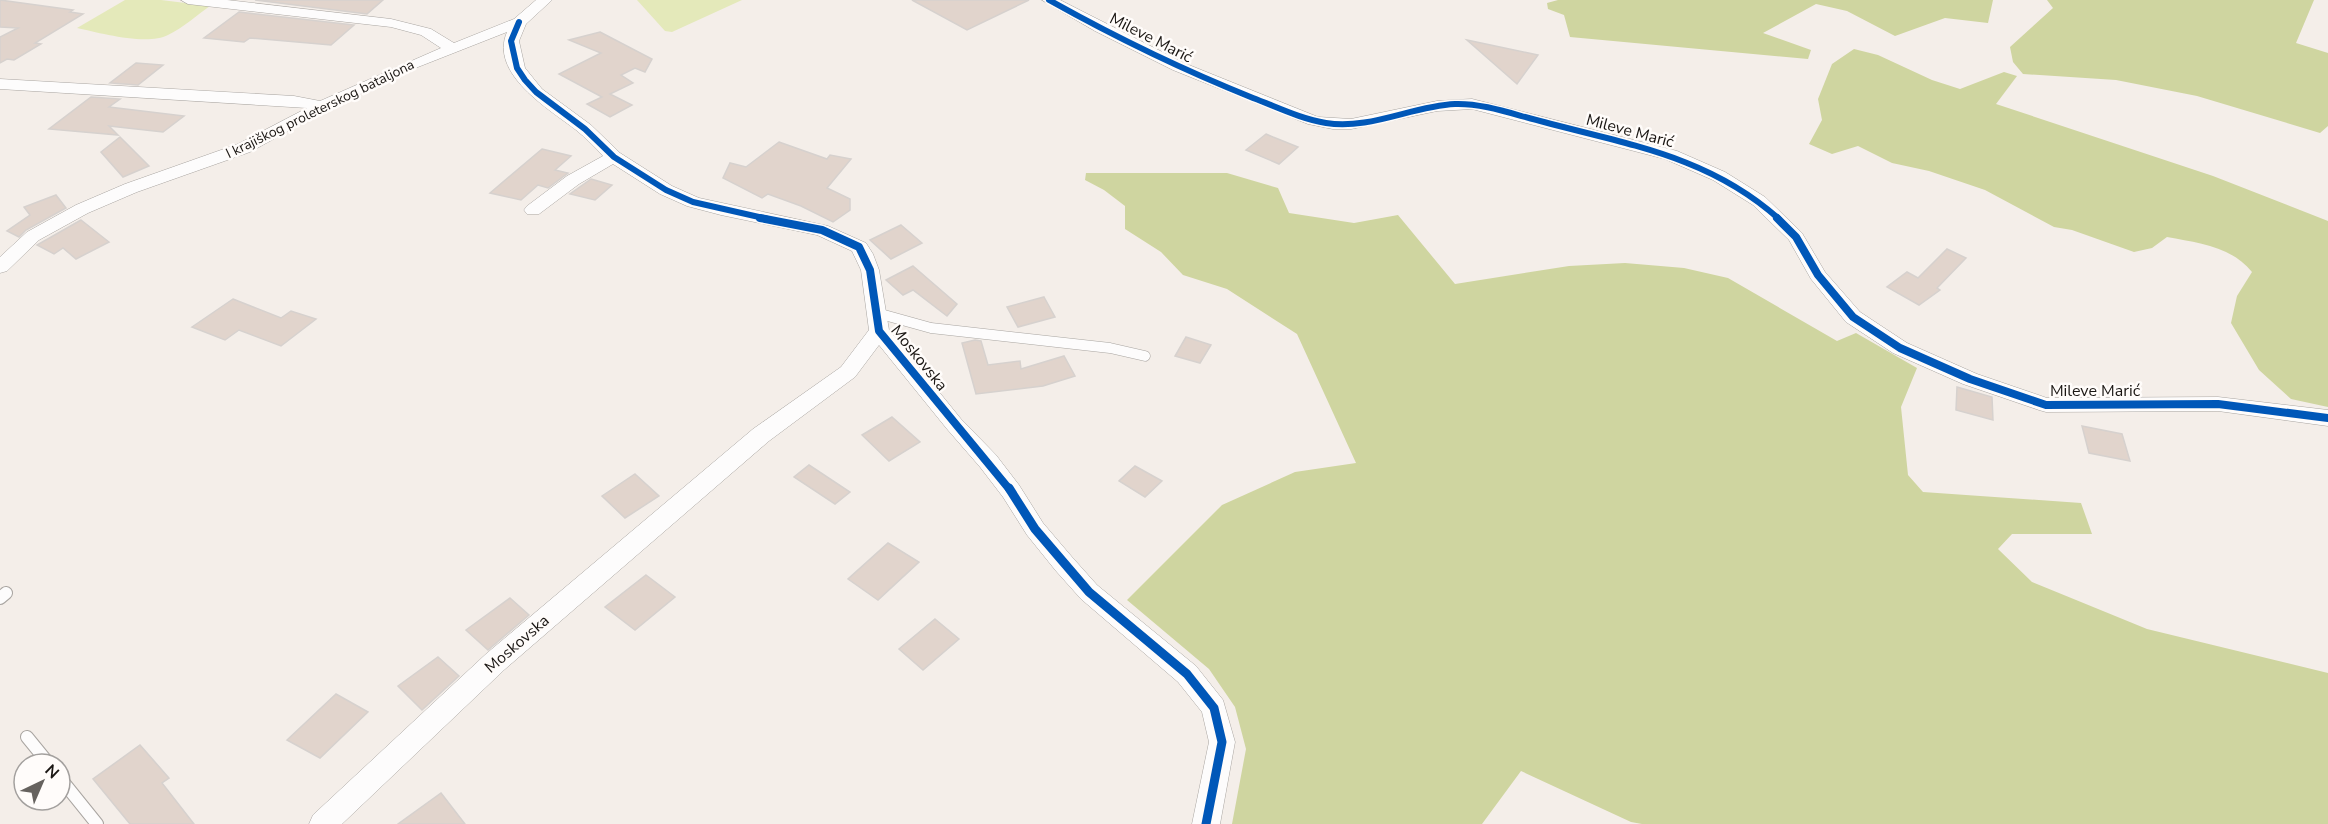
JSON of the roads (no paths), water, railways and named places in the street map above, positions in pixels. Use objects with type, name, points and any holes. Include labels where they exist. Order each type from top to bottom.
[{"type":"street","points":[[188,0],[392,23],[426,32],[452,48]]},
{"type":"street","points":[[515,32],[545,0]]},
{"type":"street","name":"Mileve Marić","points":[[1049,0],[1190,74],[1322,122],[1352,124],[1369,122],[1448,104],[1472,104],[1671,155],[1695,164],[1759,201],[1780,220],[1796,237],[1818,275],[1852,317],[1900,348],[1970,379],[2046,405],[2218,404],[2328,418]]},
{"type":"street","name":"I krajiškog proleterskog bataljona","points":[[0,267],[33,237],[82,209],[131,188],[243,148],[277,132],[322,106],[452,48],[481,38],[515,32]]},
{"type":"street","name":"Moskovska","points":[[515,32],[517,68],[525,80],[536,92],[585,129],[614,157],[650,182],[693,202],[721,210],[822,230],[851,241],[864,254],[870,270],[878,322],[954,424],[988,460],[1035,529],[1089,592],[1187,674],[1214,708],[1221,742],[1206,824]]},
{"type":"street","points":[[0,84],[294,101],[322,106]]},
{"type":"street","points":[[533,210],[573,180],[614,157]]},
{"type":"street","name":"Moskovska","points":[[323,824],[504,655],[761,435],[848,372],[878,322]]},
{"type":"lane","points":[[878,322],[1110,348],[1145,356]]},
{"type":"lane","points":[[27,737],[39,752]]},
{"type":"lane","points":[[72,793],[97,824]]}]
